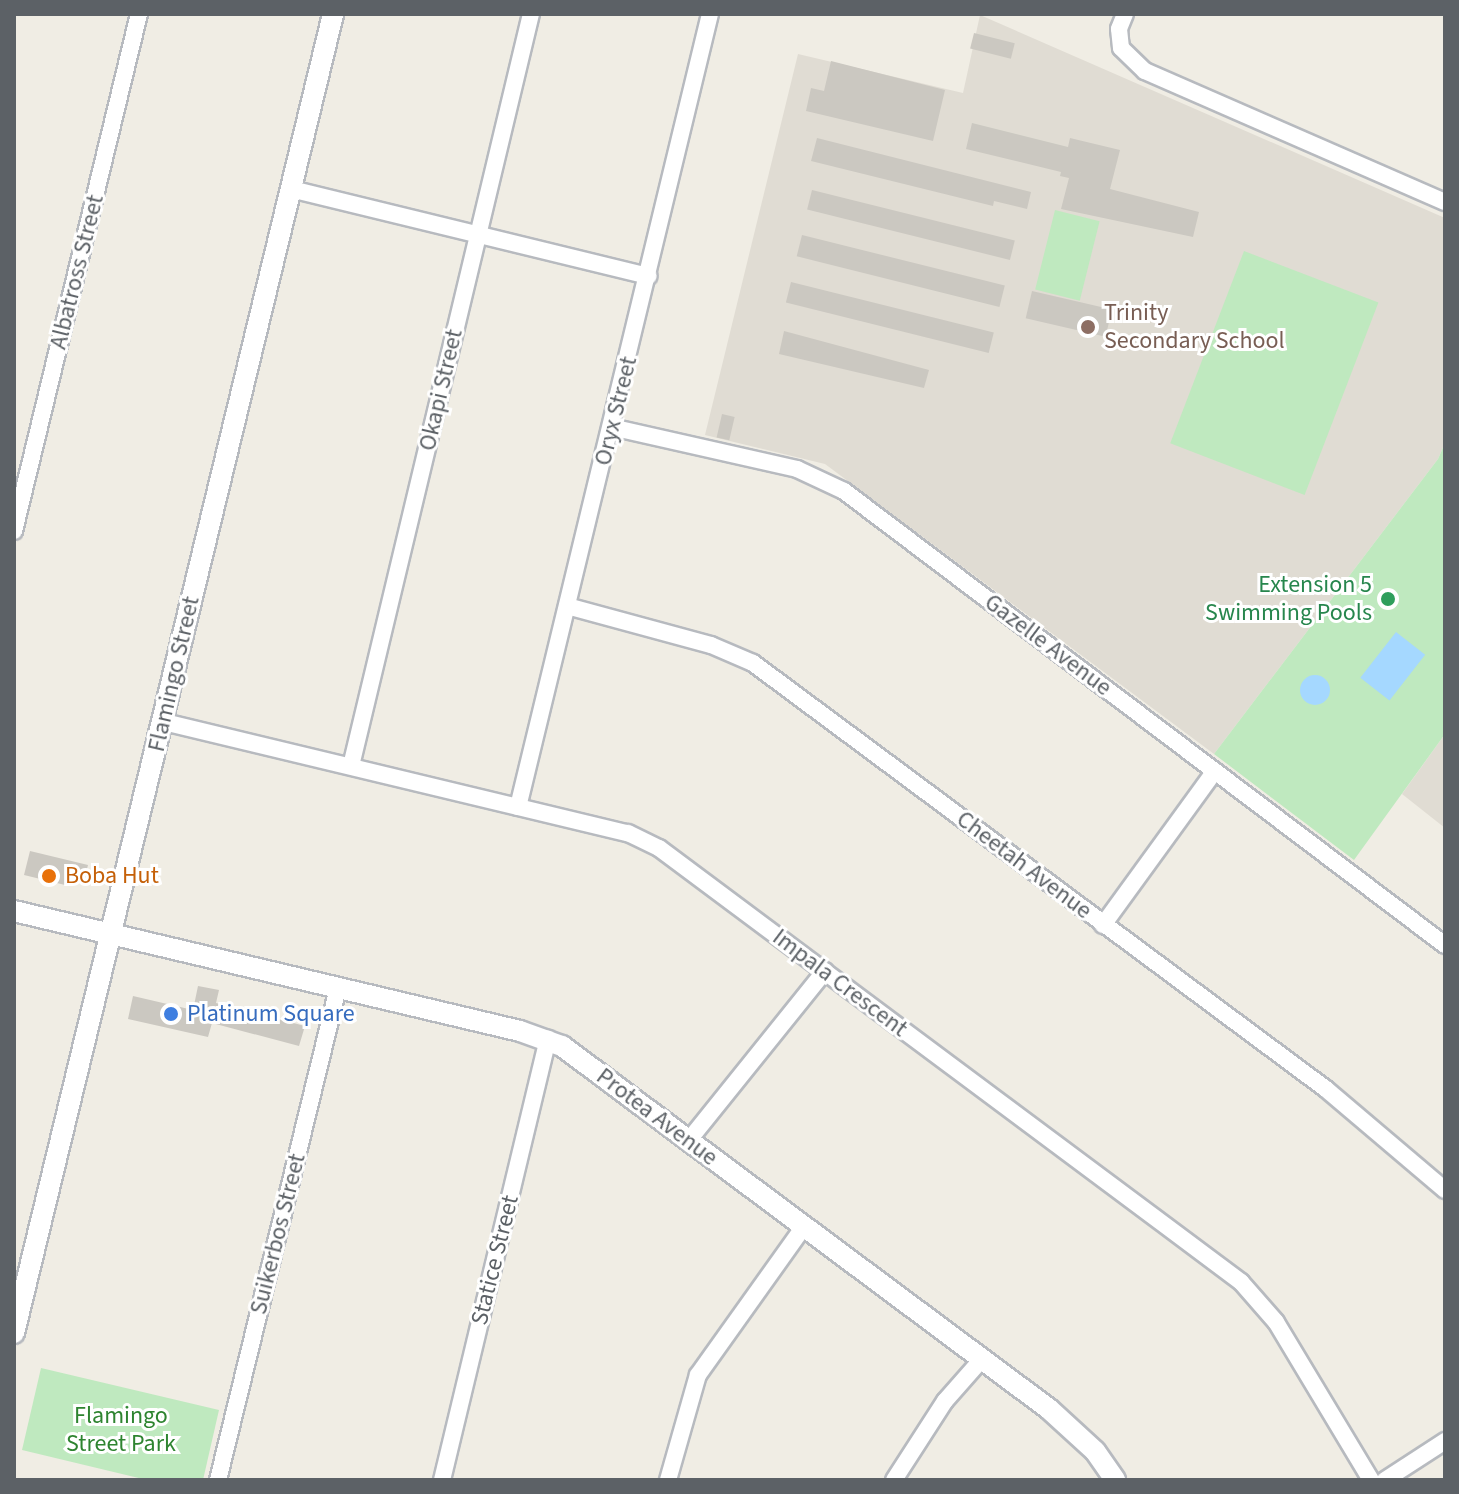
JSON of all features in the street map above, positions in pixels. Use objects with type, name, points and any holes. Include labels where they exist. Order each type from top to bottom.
[{"type":"street","name":"Albatross Street","points":[[14,531],[139,14]]},
{"type":"street","name":"Flamingo Street","points":[[14,1333],[333,14]]},
{"type":"street","name":"Okapi Street","points":[[351,766],[531,14]]},
{"type":"street","name":"Oryx Street","points":[[518,807],[710,14]]},
{"type":"street","points":[[1125,14],[1118,38],[1128,60],[1445,202]]},
{"type":"street","points":[[291,189],[649,276]]},
{"type":"street","name":"Gazelle Avenue","points":[[611,427],[821,478],[1445,945]]},
{"type":"street","name":"Cheetah Avenue","points":[[567,606],[711,645],[753,663],[1326,1089],[1445,1190]]},
{"type":"street","name":"Impala Crescent","points":[[164,722],[644,840],[825,971],[1241,1282],[1276,1322],[1371,1480]]},
{"type":"street","points":[[1103,925],[1215,771]]},
{"type":"street","name":"Protea Avenue","points":[[14,911],[548,1039],[805,1225],[1074,1430],[1115,1480]]},
{"type":"street","points":[[689,1140],[825,971]]},
{"type":"street","name":"Suikerbos Street","points":[[218,1480],[338,988]]},
{"type":"street","name":"Statice Street","points":[[442,1480],[548,1039]]},
{"type":"street","points":[[668,1480],[698,1375],[805,1225]]},
{"type":"street","points":[[894,1480],[910,1449],[981,1360]]},
{"type":"street","points":[[1385,1480],[1445,1441]]},
{"type":"shaded area","name":"Trinity Secondary School","points":[[980,15],[1445,218],[1445,443],[1438,459],[1214,754],[825,464],[705,435],[798,54],[963,93]]},
{"type":"shaded area","points":[[1445,734],[1445,828],[1402,794]]},
{"type":"green space","points":[[1055,210],[1100,221],[1080,301],[1035,290]]},
{"type":"green space","points":[[1244,251],[1378,303],[1305,495],[1170,443]]},
{"type":"green space","name":"Extension 5 Swimming Pools","points":[[1445,443],[1445,734],[1354,860],[1214,754],[1438,459]]},
{"type":"green space","name":"Flamingo Street Park","points":[[41,1368],[219,1410],[203,1480],[147,1480],[22,1450]]},
{"type":"water","points":[[1396,632],[1425,655],[1389,700],[1360,678]]},
{"type":"water","points":[[1315,675],[1326,679],[1330,690],[1326,701],[1315,705],[1304,701],[1300,690],[1304,679]]},
{"type":"building","points":[[974,33],[1015,43],[1011,59],[970,49]]},
{"type":"building","points":[[831,61],[945,90],[933,141],[806,111],[811,88],[824,91]]},
{"type":"building","points":[[972,123],[1068,147],[1070,138],[1120,150],[1110,189],[1199,212],[1193,237],[1061,209],[1069,178],[1060,176],[1061,172],[966,149]]},
{"type":"building","points":[[817,138],[1031,192],[1027,209],[994,201],[993,206],[811,161]]},
{"type":"building","points":[[812,190],[1015,241],[1010,260],[807,209]]},
{"type":"building","points":[[802,235],[1005,286],[999,307],[797,256]]},
{"type":"building","points":[[791,282],[994,333],[989,353],[786,302]]},
{"type":"building","points":[[1032,291],[1112,309],[1106,337],[1026,318]]},
{"type":"building","points":[[784,331],[929,370],[924,388],[779,354]]},
{"type":"building","points":[[722,414],[735,417],[729,440],[717,437]]},
{"type":"building","points":[[30,851],[88,865],[85,877],[65,885],[24,875]]},
{"type":"building","points":[[198,986],[219,990],[216,1003],[305,1026],[299,1046],[212,1023],[208,1037],[128,1019],[133,996],[193,1010]]},
{"type":"place","name":"Trinity Secondary School","points":[[1088,327]]},
{"type":"place","name":"Extension 5 Swimming Pools","points":[[1388,599]]},
{"type":"place","name":"Boba Hut","points":[[49,876]]},
{"type":"place","name":"Platinum Square","points":[[171,1014]]}]
